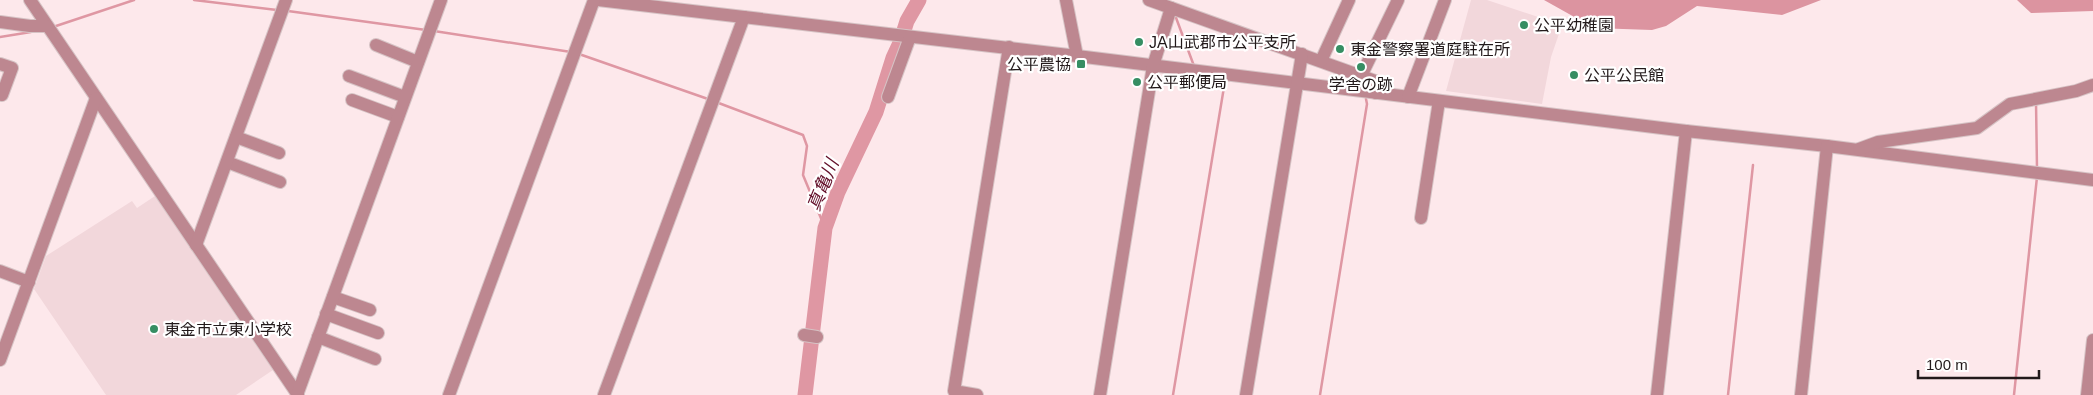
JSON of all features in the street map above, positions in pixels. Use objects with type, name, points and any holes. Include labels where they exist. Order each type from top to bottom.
[{"type":"street","points":[[30,0],[297,395]]},
{"type":"street","points":[[196,245],[286,0]]},
{"type":"street","points":[[297,395],[441,0]]},
{"type":"street","points":[[449,395],[596,0],[1077,56],[1686,131],[1827,146],[2093,180]]},
{"type":"street","points":[[699,12],[705,0]]},
{"type":"street","points":[[1066,0],[1077,56]]},
{"type":"street","points":[[1149,0],[1175,6],[1378,82],[1376,93]]},
{"type":"street","points":[[1321,61],[1349,0]]},
{"type":"street","points":[[1362,76],[1398,0]]},
{"type":"street","points":[[1408,97],[1445,0]]},
{"type":"street","points":[[1100,395],[1153,66],[1175,6]]},
{"type":"street","points":[[604,395],[744,17]]},
{"type":"street","points":[[0,22],[48,26]]},
{"type":"street","points":[[888,97],[910,37]]},
{"type":"street","points":[[376,46],[418,62]]},
{"type":"street","points":[[977,395],[954,391],[1009,48]]},
{"type":"street","points":[[1246,395],[1302,54]]},
{"type":"street","points":[[0,64],[12,68],[2,95],[0,94]]},
{"type":"street","points":[[349,76],[405,97]]},
{"type":"street","points":[[1858,150],[1878,142],[1977,128],[2010,104],[2076,91],[2093,84]]},
{"type":"street","points":[[2,351],[96,98]]},
{"type":"street","points":[[352,100],[398,117]]},
{"type":"street","points":[[1421,218],[1439,101]]},
{"type":"street","points":[[1657,395],[1686,131]]},
{"type":"street","points":[[236,136],[279,152]]},
{"type":"street","points":[[1800,395],[1827,146]]},
{"type":"street","points":[[227,162],[280,182]]},
{"type":"street","points":[[0,271],[28,282]]},
{"type":"street","points":[[333,297],[370,310]]},
{"type":"street","points":[[326,314],[378,333]]},
{"type":"street","points":[[804,335],[817,337]]},
{"type":"street","points":[[318,338],[375,359]]},
{"type":"street","points":[[2087,395],[2093,340]]},
{"type":"shaded area","points":[[1471,0],[1487,0],[1562,25],[1551,57],[1542,104],[1446,91]]},
{"type":"shaded area","points":[[1544,0],[1821,0],[1782,15],[1697,6],[1666,26],[1652,30],[1594,28]]},
{"type":"shaded area","points":[[2017,0],[2093,0],[2093,11],[2031,13]]},
{"type":"shaded area","name":"東金市立東小学校","points":[[155,196],[273,370],[236,395],[106,395],[34,289],[46,256],[132,201],[137,208]]},
{"type":"waterway","points":[[53,27],[134,0]]},
{"type":"waterway","points":[[194,0],[277,10]]},
{"type":"waterway","name":"真亀川","points":[[805,395],[825,228],[838,192],[876,112],[907,21],[919,0]]},
{"type":"waterway","points":[[288,11],[426,30]]},
{"type":"waterway","points":[[1175,15],[1194,66]]},
{"type":"waterway","points":[[434,31],[571,52]]},
{"type":"waterway","points":[[0,37],[31,32]]},
{"type":"waterway","points":[[579,54],[708,99]]},
{"type":"waterway","points":[[1173,395],[1225,81],[1199,77],[1198,75]]},
{"type":"waterway","points":[[1320,395],[1367,104],[1366,99]]},
{"type":"waterway","points":[[716,102],[803,135],[807,146],[803,175],[825,228]]},
{"type":"waterway","points":[[2036,102],[2037,169]]},
{"type":"waterway","points":[[1728,395],[1753,165]]},
{"type":"waterway","points":[[2014,395],[2037,177]]},
{"type":"place","name":"公平幼稚園","points":[[1524,25]]},
{"type":"place","name":"JA山武郡市公平支所","points":[[1139,42]]},
{"type":"place","name":"東金警察署道庭駐在所","points":[[1340,49]]},
{"type":"place","name":"公平農協","points":[[1081,64]]},
{"type":"place","name":"学舎の跡","points":[[1361,67]]},
{"type":"place","name":"公平公民館","points":[[1574,75]]},
{"type":"place","name":"公平郵便局","points":[[1137,82]]},
{"type":"place","name":"東金市立東小学校","points":[[154,329]]}]
